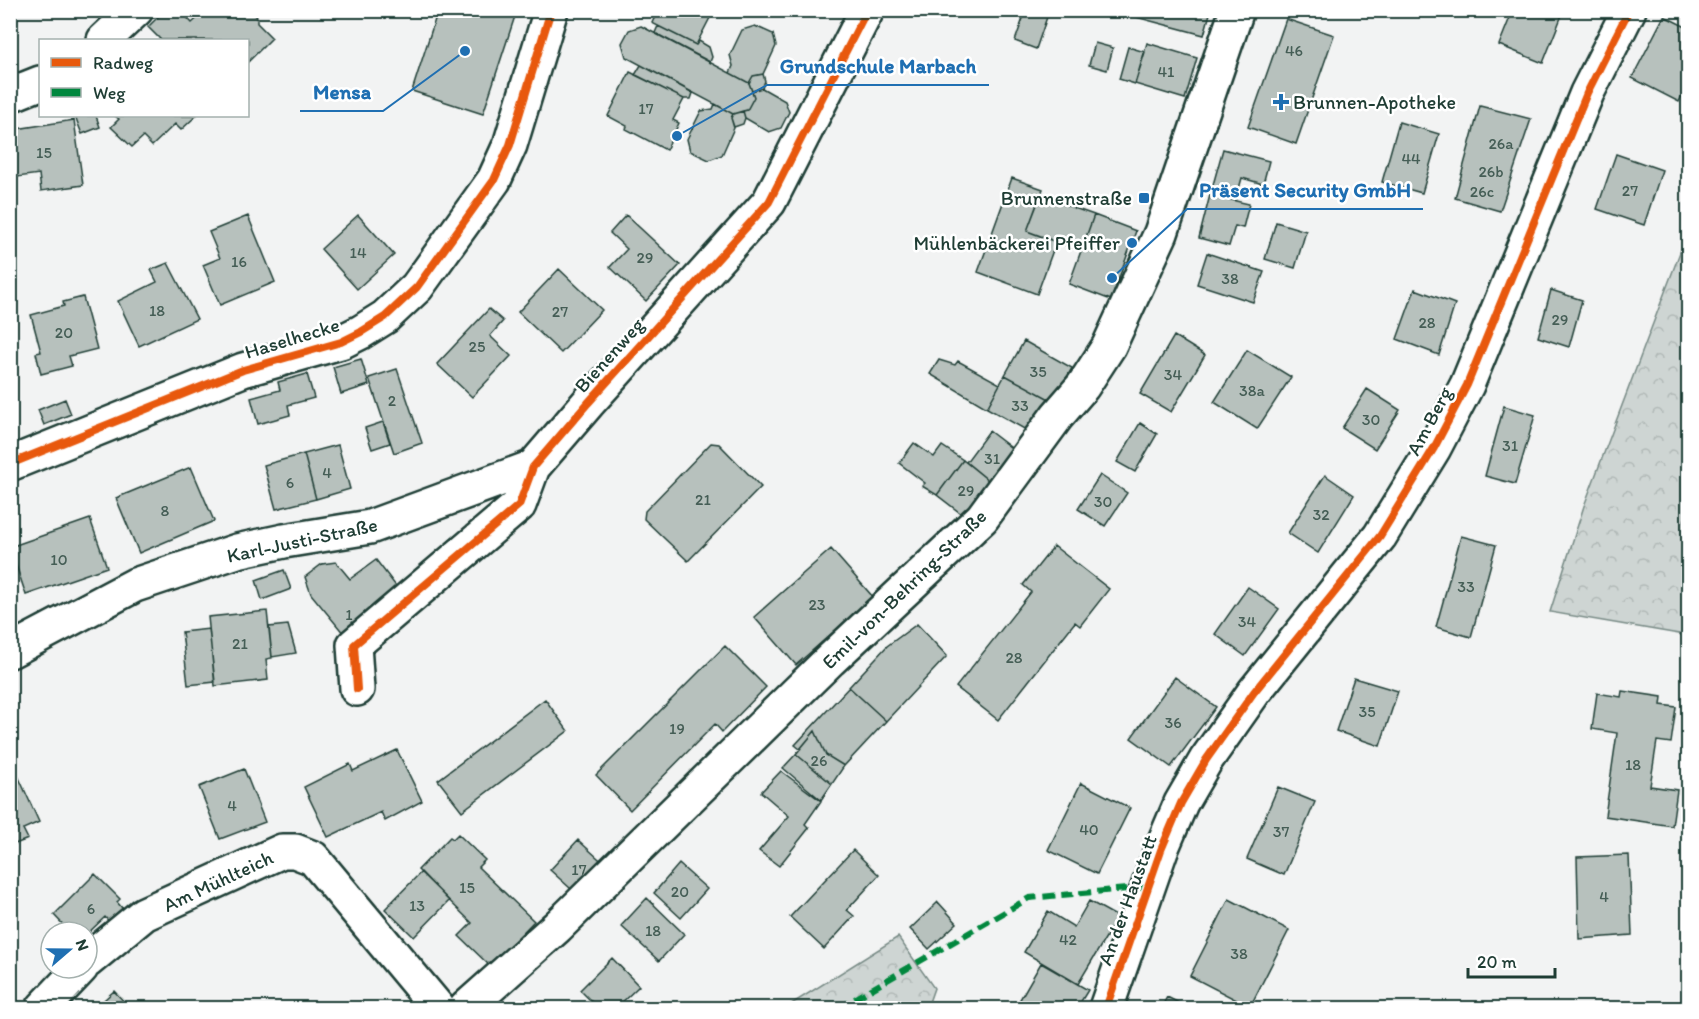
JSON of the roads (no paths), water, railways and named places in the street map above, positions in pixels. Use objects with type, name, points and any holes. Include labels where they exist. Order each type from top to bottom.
[{"type":"street","points":[[105,39],[136,10]]},
{"type":"street","name":"Haselhecke","points":[[10,464],[243,370],[341,342],[385,317],[417,287],[494,180],[510,146],[551,10]]},
{"type":"street","name":"Bienenweg","points":[[357,689],[354,645],[519,505],[533,467],[769,202],[867,10]]},
{"type":"street","name":"Emil-von-Behring-Straße","points":[[466,1008],[557,927],[830,660],[982,518],[1057,416],[1083,386],[1109,346],[1161,233],[1238,10]]},
{"type":"street","name":"Am Berg","points":[[1181,803],[1206,760],[1254,692],[1380,537],[1434,448],[1467,385],[1587,93],[1629,10]]},
{"type":"street","points":[[10,95],[39,83]]},
{"type":"street","name":"Karl-Justi-Straße","points":[[10,651],[135,585],[237,551],[370,527],[533,467]]},
{"type":"street","name":"An der Haustatt","points":[[1106,1008],[1161,850],[1181,803]]},
{"type":"street","name":"Am Mühlteich","points":[[99,951],[144,914],[282,851],[296,850],[313,858],[438,1008]]},
{"type":"street","points":[[44,1008],[70,980]]},
{"type":"place","name":"Mensa","points":[[465,51]]},
{"type":"place","name":"Brunnen-Apotheke","points":[[1281,102]]},
{"type":"place","name":"Grundschule Marbach","points":[[677,136]]},
{"type":"place","name":"Brunnenstraße","points":[[1144,198]]},
{"type":"place","name":"Mühlenbäckerei Pfeiffer","points":[[1132,243]]},
{"type":"place","name":"Präsent Security GmbH","points":[[1112,278]]}]
